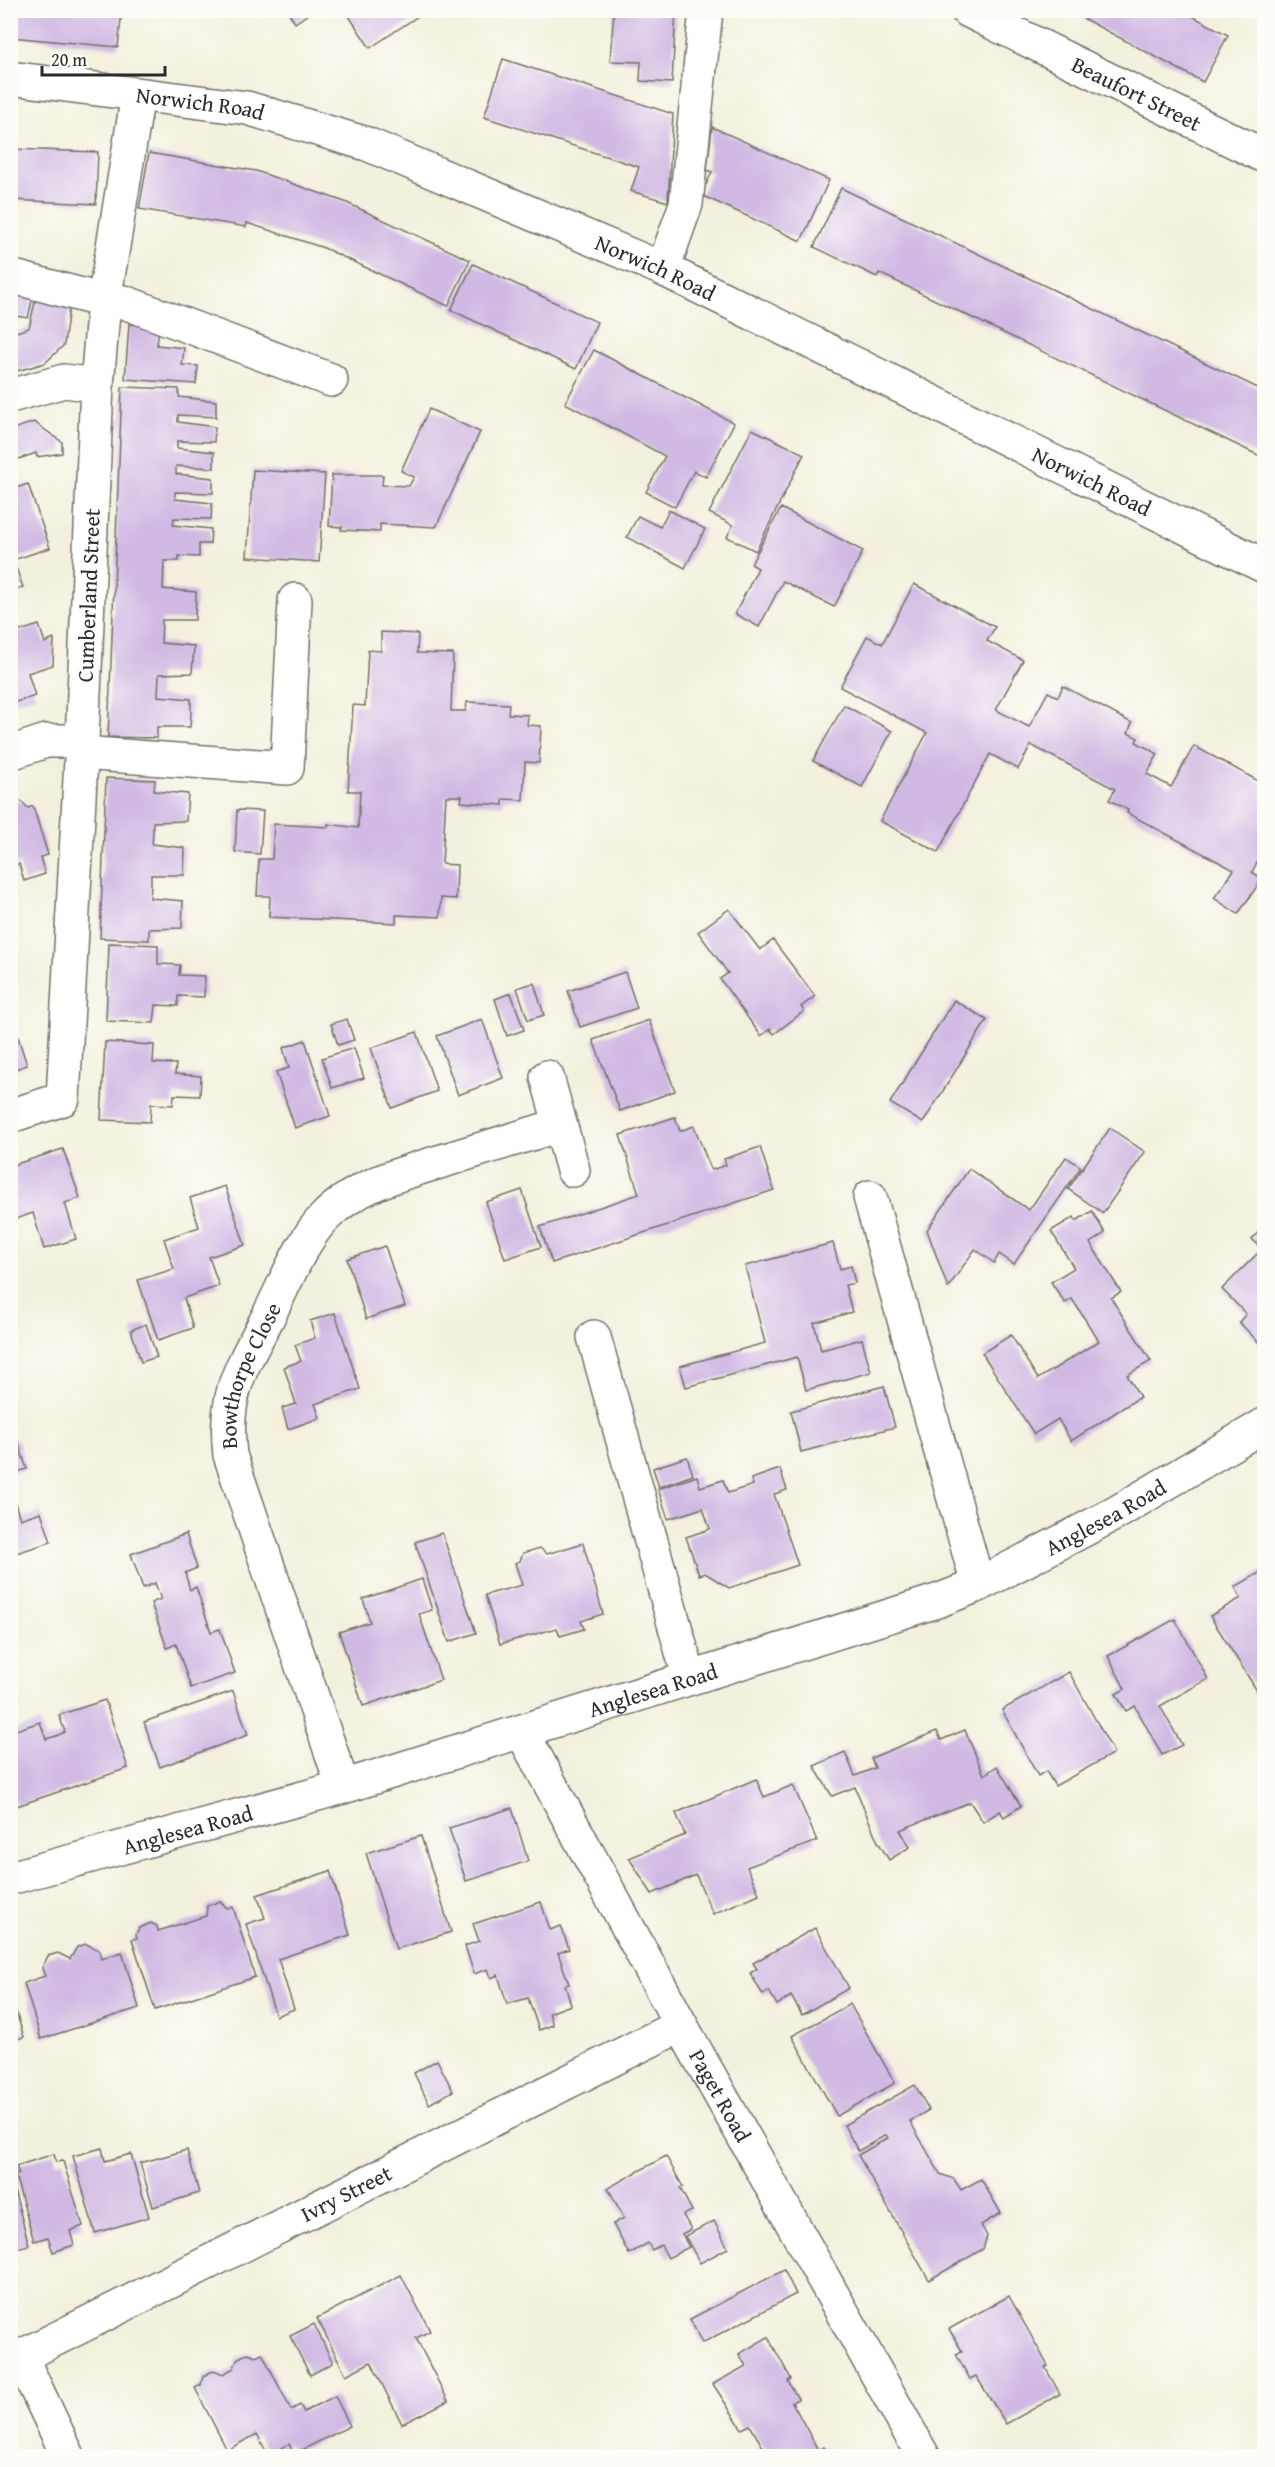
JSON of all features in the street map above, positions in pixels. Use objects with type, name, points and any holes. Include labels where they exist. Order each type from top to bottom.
[{"type":"street","points":[[663,269],[686,204],[706,10]]},
{"type":"street","name":"Beaufort Street","points":[[967,10],[1013,20],[1264,156]]},
{"type":"street","name":"Norwich Road","points":[[10,78],[247,108],[367,144],[663,269],[1264,566]]},
{"type":"street","name":"Cumberland Street","points":[[10,1116],[63,1099],[82,747],[97,385],[104,301],[138,95]]},
{"type":"street","points":[[10,276],[104,301],[124,302],[331,380]]},
{"type":"street","points":[[10,396],[64,381],[97,385]]},
{"type":"street","points":[[10,753],[46,741],[82,747],[287,768],[295,600]]},
{"type":"street","points":[[547,1077],[573,1170]]},
{"type":"street","name":"Bowthorpe Close","points":[[343,1787],[231,1455],[227,1429],[229,1406],[237,1376],[307,1242],[324,1218],[341,1203],[383,1181],[560,1125]]},
{"type":"street","points":[[870,1197],[978,1585]]},
{"type":"street","points":[[594,1337],[689,1677]]},
{"type":"street","name":"Anglesea Road","points":[[10,1878],[343,1787],[940,1600],[978,1585],[1116,1513],[1264,1425]]},
{"type":"street","name":"Paget Road","points":[[522,1732],[681,2025],[923,2457]]},
{"type":"street","name":"Ivry Street","points":[[16,2359],[681,2025]]},
{"type":"street","points":[[16,2359],[68,2457]]},
{"type":"building","points":[[10,10],[122,10],[118,47],[10,37]]},
{"type":"building","points":[[287,10],[314,10],[295,23]]},
{"type":"building","points":[[345,10],[427,10],[370,48]]},
{"type":"building","points":[[614,10],[676,10],[672,83],[640,81],[641,62],[610,61]]},
{"type":"building","points":[[1072,10],[1181,10],[1228,35],[1203,82],[1071,12]]},
{"type":"building","points":[[503,59],[673,114],[668,202],[631,191],[639,167],[484,117]]},
{"type":"building","points":[[712,127],[829,180],[801,241],[701,195],[712,172],[707,170]]},
{"type":"building","points":[[10,149],[98,152],[96,204],[10,200]]},
{"type":"building","points":[[149,153],[256,171],[345,202],[470,260],[448,306],[324,248],[247,223],[246,227],[139,209]]},
{"type":"building","points":[[841,188],[1264,391],[1264,458],[879,273],[877,277],[814,247]]},
{"type":"building","points":[[473,264],[597,322],[576,369],[451,310]]},
{"type":"building","points":[[10,287],[34,292],[28,318],[10,315]]},
{"type":"building","points":[[37,293],[70,300],[64,345],[45,363],[10,373],[10,334],[29,328]]},
{"type":"building","points":[[129,324],[159,327],[157,345],[184,348],[182,365],[198,366],[196,384],[125,379]]},
{"type":"building","points":[[594,350],[734,423],[706,477],[694,471],[675,507],[646,492],[665,456],[565,403]]},
{"type":"building","points":[[122,387],[179,389],[179,397],[216,401],[216,417],[178,415],[178,422],[215,427],[214,442],[177,441],[177,448],[214,452],[214,468],[176,466],[176,474],[213,478],[213,493],[175,492],[175,499],[212,503],[211,519],[174,518],[173,525],[211,529],[210,544],[199,544],[199,557],[179,556],[179,561],[164,561],[163,589],[196,592],[195,620],[162,620],[161,643],[194,646],[192,673],[159,674],[158,696],[191,699],[190,727],[157,727],[157,738],[108,737]]},
{"type":"building","points":[[429,409],[480,432],[436,527],[380,524],[380,532],[341,530],[342,527],[329,526],[332,475],[383,475],[382,485],[409,486],[414,477],[401,471]]},
{"type":"building","points":[[34,422],[62,442],[62,453],[37,457],[36,453],[10,462],[10,430]]},
{"type":"building","points":[[752,429],[804,454],[756,551],[727,537],[733,525],[709,513]]},
{"type":"building","points":[[253,470],[325,474],[319,562],[247,557]]},
{"type":"building","points":[[28,484],[50,548],[10,561],[10,490]]},
{"type":"building","points":[[781,508],[863,551],[834,607],[783,581],[759,627],[735,614],[758,568],[751,564]]},
{"type":"building","points":[[669,510],[705,529],[685,568],[627,537],[638,516],[660,527]]},
{"type":"building","points":[[15,565],[23,587],[10,591],[10,566]]},
{"type":"building","points":[[914,584],[995,627],[987,641],[1023,660],[996,710],[1029,727],[1048,692],[1058,697],[1063,686],[1132,723],[1128,733],[1138,738],[1136,742],[1158,754],[1147,774],[1171,787],[1194,746],[1264,784],[1264,849],[1252,872],[1262,879],[1238,914],[1214,898],[1234,870],[1127,813],[1128,810],[1109,800],[1115,789],[1031,745],[1018,769],[990,754],[938,852],[880,821],[927,733],[840,687],[867,636],[882,644]]},
{"type":"building","points":[[39,625],[45,643],[54,639],[53,665],[28,673],[35,696],[10,704],[10,634]]},
{"type":"building","points":[[381,632],[418,634],[417,653],[453,654],[451,711],[466,711],[467,702],[509,704],[508,714],[528,715],[527,725],[541,726],[539,763],[525,762],[523,800],[503,799],[503,805],[461,802],[462,796],[446,796],[442,864],[457,865],[456,899],[441,898],[440,917],[396,915],[396,923],[269,917],[270,896],[257,896],[259,859],[272,859],[274,824],[328,827],[328,824],[358,828],[360,791],[348,791],[353,705],[365,706],[368,650],[381,651]]},
{"type":"building","points":[[844,705],[892,731],[862,787],[813,761]]},
{"type":"building","points":[[106,778],[155,780],[154,791],[188,794],[186,821],[153,822],[152,844],[185,848],[184,875],[151,875],[150,898],[183,901],[182,928],[149,929],[149,940],[100,938]]},
{"type":"building","points":[[21,801],[28,808],[33,806],[48,855],[40,857],[45,874],[24,881],[19,864],[10,866],[10,804]]},
{"type":"building","points":[[237,810],[263,811],[260,854],[235,852]]},
{"type":"building","points":[[729,909],[760,950],[773,940],[815,996],[801,1007],[804,1011],[774,1034],[770,1029],[761,1036],[720,979],[728,973],[698,932]]},
{"type":"building","points":[[109,943],[158,945],[158,964],[180,965],[179,975],[205,976],[204,997],[178,996],[178,1006],[156,1005],[154,1023],[106,1021]]},
{"type":"building","points":[[625,972],[637,1008],[580,1027],[568,991]]},
{"type":"building","points":[[534,983],[544,1015],[528,1020],[517,988]]},
{"type":"building","points":[[511,993],[524,1030],[507,1036],[495,999]]},
{"type":"building","points":[[954,1000],[987,1020],[923,1123],[890,1103]]},
{"type":"building","points":[[10,1012],[27,1065],[10,1071]]},
{"type":"building","points":[[347,1019],[354,1040],[338,1045],[331,1024]]},
{"type":"building","points":[[482,1019],[503,1078],[458,1095],[437,1036]]},
{"type":"building","points":[[649,1020],[675,1091],[620,1111],[593,1040]]},
{"type":"building","points":[[417,1032],[437,1091],[392,1108],[371,1048]]},
{"type":"building","points":[[305,1040],[330,1116],[295,1128],[276,1072],[289,1068],[283,1048]]},
{"type":"building","points":[[105,1042],[154,1045],[153,1063],[176,1064],[175,1074],[201,1076],[200,1096],[174,1095],[173,1105],[151,1104],[150,1122],[101,1120]]},
{"type":"building","points":[[354,1048],[364,1078],[332,1088],[322,1058]]},
{"type":"building","points":[[675,1117],[680,1131],[694,1126],[711,1170],[726,1165],[724,1159],[760,1147],[774,1190],[552,1263],[540,1227],[639,1194],[620,1135]]},
{"type":"building","points":[[1110,1128],[1145,1152],[1103,1213],[1068,1189]]},
{"type":"building","points":[[63,1149],[80,1198],[65,1203],[76,1239],[44,1249],[33,1213],[10,1221],[10,1166]]},
{"type":"building","points":[[1066,1157],[1081,1167],[1014,1264],[999,1254],[994,1263],[975,1249],[948,1288],[927,1230],[969,1169],[1029,1210]]},
{"type":"building","points":[[225,1186],[245,1245],[209,1257],[219,1286],[184,1298],[193,1328],[158,1340],[138,1280],[174,1269],[164,1239],[199,1227],[190,1198]]},
{"type":"building","points":[[522,1190],[541,1247],[505,1259],[486,1202]]},
{"type":"building","points":[[1092,1211],[1105,1233],[1090,1243],[1121,1292],[1111,1298],[1151,1361],[1127,1375],[1140,1397],[1071,1441],[1058,1419],[1034,1434],[982,1353],[1011,1335],[1038,1379],[1099,1341],[1072,1299],[1065,1303],[1051,1282],[1074,1268],[1051,1231],[1074,1217],[1076,1221]]},
{"type":"building","points":[[1264,1226],[1264,1342],[1261,1345],[1239,1322],[1246,1314],[1222,1289],[1262,1249],[1252,1239]]},
{"type":"building","points":[[833,1243],[840,1269],[851,1266],[855,1283],[845,1285],[852,1312],[814,1323],[821,1350],[862,1339],[871,1372],[806,1390],[797,1357],[686,1387],[680,1366],[765,1343],[745,1266]]},
{"type":"building","points":[[385,1246],[405,1306],[366,1319],[347,1259]]},
{"type":"building","points":[[335,1313],[360,1389],[315,1404],[320,1418],[288,1429],[282,1408],[296,1404],[284,1367],[301,1361],[295,1345],[315,1338],[310,1321]]},
{"type":"building","points":[[146,1324],[157,1357],[141,1362],[131,1330]]},
{"type":"building","points":[[884,1386],[895,1427],[801,1452],[791,1411]]},
{"type":"building","points":[[17,1439],[27,1469],[10,1474],[10,1441]]},
{"type":"building","points":[[687,1457],[693,1475],[659,1487],[653,1468]]},
{"type":"building","points":[[780,1469],[787,1490],[774,1494],[798,1565],[729,1588],[705,1573],[699,1575],[686,1537],[710,1529],[703,1508],[668,1519],[658,1489],[697,1476],[700,1487],[723,1480],[728,1493],[753,1485],[751,1479]]},
{"type":"building","points":[[11,1490],[20,1519],[41,1512],[51,1542],[10,1555]]},
{"type":"building","points":[[442,1533],[476,1633],[449,1642],[415,1542]]},
{"type":"building","points":[[186,1534],[197,1568],[185,1573],[190,1590],[196,1587],[211,1632],[220,1629],[235,1673],[191,1688],[176,1644],[167,1648],[151,1603],[161,1599],[155,1583],[143,1588],[131,1554]]},
{"type":"building","points":[[583,1543],[603,1614],[581,1621],[584,1629],[560,1636],[557,1628],[500,1644],[485,1595],[522,1585],[515,1563],[520,1561],[523,1553],[540,1548],[547,1554]]},
{"type":"building","points":[[1264,1570],[1264,1691],[1259,1694],[1210,1616],[1241,1598],[1235,1587]]},
{"type":"building","points":[[422,1579],[432,1610],[419,1614],[441,1680],[363,1706],[339,1632],[370,1622],[363,1599]]},
{"type":"building","points":[[1175,1619],[1208,1679],[1160,1706],[1182,1745],[1162,1755],[1135,1706],[1126,1711],[1116,1694],[1125,1689],[1108,1656]]},
{"type":"building","points":[[1069,1672],[1114,1753],[1055,1786],[1046,1771],[1038,1776],[1002,1710]]},
{"type":"building","points":[[233,1691],[248,1735],[160,1767],[144,1722]]},
{"type":"building","points":[[105,1700],[128,1768],[17,1806],[10,1786],[10,1732],[40,1722],[46,1739],[56,1736],[65,1732],[59,1715]]},
{"type":"building","points":[[965,1730],[984,1775],[997,1766],[1021,1806],[1004,1817],[1000,1811],[983,1822],[970,1802],[900,1830],[910,1847],[889,1860],[877,1840],[855,1787],[832,1796],[814,1766],[845,1752],[855,1776],[875,1768],[871,1758],[937,1731],[941,1740]]},
{"type":"building","points":[[756,1779],[764,1797],[793,1785],[817,1841],[747,1867],[759,1894],[713,1914],[696,1875],[652,1894],[629,1858],[685,1835],[676,1813]]},
{"type":"building","points":[[512,1808],[528,1861],[466,1881],[449,1828]]},
{"type":"building","points":[[421,1836],[451,1932],[396,1949],[366,1853]]},
{"type":"building","points":[[330,1871],[350,1935],[278,1959],[294,2009],[276,2016],[246,1924],[265,1918],[257,1895]]},
{"type":"building","points":[[220,1901],[227,1908],[233,1907],[255,1977],[155,2010],[132,1939],[137,1938],[139,1928],[151,1923],[157,1926],[158,1931],[206,1916],[207,1906]]},
{"type":"building","points":[[541,1902],[550,1930],[561,1926],[569,1949],[558,1953],[569,1984],[565,1985],[571,2005],[549,2013],[553,2025],[539,2030],[528,1998],[507,2004],[498,1975],[491,1978],[488,1969],[474,1974],[465,1946],[479,1941],[473,1924]]},
{"type":"building","points":[[815,1928],[849,1988],[802,2015],[791,1996],[777,2005],[769,1991],[763,1995],[750,1973],[757,1969],[753,1963]]},
{"type":"building","points":[[86,1944],[99,1950],[101,1959],[122,1952],[139,2008],[41,2039],[24,1983],[45,1976],[42,1968],[48,1956],[58,1953],[70,1959],[77,1947]]},
{"type":"building","points":[[10,1997],[24,2037],[10,2041]]},
{"type":"building","points":[[850,2004],[895,2083],[837,2116],[792,2036]]},
{"type":"building","points":[[437,2060],[453,2091],[429,2104],[414,2073]]},
{"type":"building","points":[[915,2085],[929,2110],[910,2121],[940,2174],[954,2179],[961,2190],[981,2179],[1001,2213],[981,2225],[987,2236],[983,2249],[929,2280],[858,2155],[888,2138],[886,2135],[858,2151],[844,2125]]},
{"type":"building","points":[[102,2148],[105,2161],[131,2154],[149,2217],[95,2233],[73,2156]]},
{"type":"building","points":[[187,2150],[199,2193],[153,2207],[140,2163]]},
{"type":"building","points":[[54,2154],[56,2162],[63,2161],[83,2226],[70,2231],[74,2245],[53,2252],[48,2237],[34,2241],[15,2175],[19,2174],[16,2166]]},
{"type":"building","points":[[666,2156],[683,2187],[680,2188],[692,2211],[683,2215],[691,2229],[682,2234],[689,2247],[668,2258],[661,2245],[652,2250],[648,2243],[629,2254],[613,2224],[624,2218],[608,2188]]},
{"type":"building","points":[[14,2190],[29,2245],[10,2250],[10,2191]]},
{"type":"building","points":[[714,2221],[728,2248],[700,2263],[685,2236]]},
{"type":"building","points":[[784,2270],[796,2294],[702,2343],[690,2319]]},
{"type":"building","points":[[401,2275],[430,2331],[416,2338],[448,2401],[402,2424],[371,2362],[346,2375],[317,2318]]},
{"type":"building","points":[[1009,2296],[1048,2366],[1045,2367],[1060,2394],[1006,2424],[976,2376],[970,2379],[956,2354],[962,2351],[949,2329]]},
{"type":"building","points":[[314,2324],[333,2363],[310,2375],[290,2336]]},
{"type":"building","points":[[768,2337],[791,2379],[788,2381],[798,2399],[792,2402],[818,2450],[824,2447],[829,2456],[768,2456],[750,2425],[742,2429],[713,2384],[746,2366],[739,2354]]},
{"type":"building","points":[[248,2353],[256,2356],[262,2353],[291,2410],[300,2405],[304,2412],[335,2396],[350,2426],[294,2454],[289,2444],[268,2455],[257,2434],[227,2450],[195,2388],[201,2385],[203,2376],[214,2370],[223,2374],[234,2368],[237,2359]]}]
